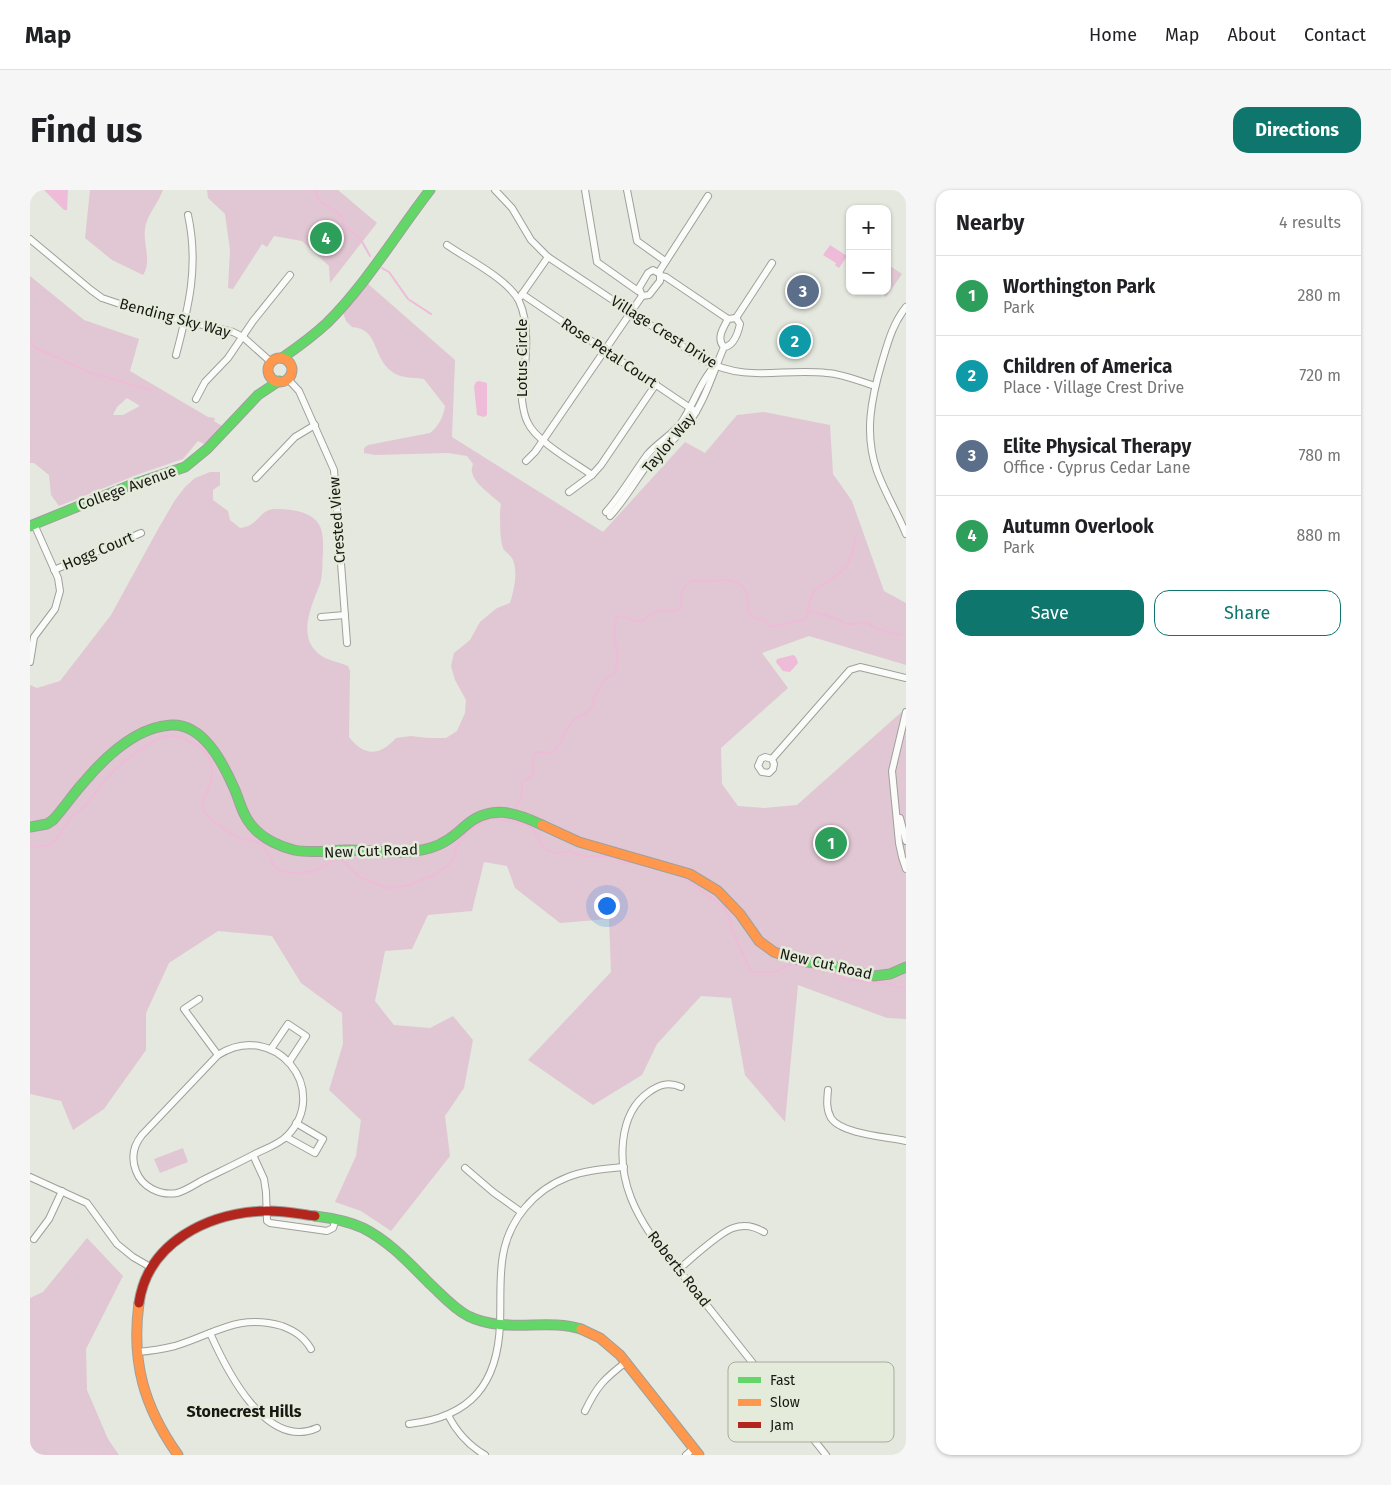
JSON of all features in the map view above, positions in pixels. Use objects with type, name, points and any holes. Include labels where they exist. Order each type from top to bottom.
[{"type":"street","points":[[301,347],[291,367],[290,375],[284,380],[274,380],[270,376],[269,367],[275,359],[282,358],[301,347],[339,310],[430,190]]},
{"type":"street","name":"Village Crest Drive","points":[[495,190],[512,208],[531,240],[548,257],[715,366],[746,374],[828,373],[875,386]]},
{"type":"street","points":[[585,190],[597,262],[647,296],[651,294],[660,282],[660,274],[665,262],[708,196]]},
{"type":"street","points":[[627,190],[636,240],[665,262]]},
{"type":"street","points":[[176,355],[191,293],[193,249],[188,215]]},
{"type":"street","name":"Bending Sky Way","points":[[30,239],[102,298],[120,305],[220,328],[243,337],[269,367]]},
{"type":"street","name":"Lotus Circle","points":[[447,245],[498,279],[520,297],[526,333],[522,400],[528,425],[544,440],[592,475]]},
{"type":"street","points":[[520,297],[548,257]]},
{"type":"street","points":[[526,461],[544,440],[631,312],[640,293],[640,286],[650,271],[666,277],[728,319],[736,318],[772,263]]},
{"type":"street","points":[[196,399],[205,382],[228,358],[258,315],[290,275]]},
{"type":"street","name":"Rose Petal Court","points":[[520,297],[605,350],[693,410]]},
{"type":"street","points":[[906,307],[893,326],[875,386],[869,416],[870,443],[877,471],[903,516],[906,534]]},
{"type":"street","points":[[728,319],[720,337],[720,342],[724,347],[731,345],[740,327],[740,322],[736,318]]},
{"type":"street","name":"Taylor Way","points":[[608,514],[648,454],[671,434],[693,410],[706,375],[715,366],[724,347]]},
{"type":"street","points":[[282,358],[291,367]]},
{"type":"street","name":"College Avenue","points":[[257,394],[269,367]]},
{"type":"street","name":"College Avenue","points":[[32,525],[128,486],[185,467],[219,435],[257,394],[271,385],[284,380]]},
{"type":"street","name":"Crested View","points":[[284,380],[299,391],[334,470],[347,643]]},
{"type":"street","points":[[569,492],[592,475],[601,465],[656,384]]},
{"type":"street","points":[[256,478],[295,437],[315,425]]},
{"type":"street","points":[[30,662],[34,638],[55,609],[60,585],[32,525]]},
{"type":"street","name":"Hogg Court","points":[[54,570],[139,536]]},
{"type":"street","points":[[321,617],[345,615]]},
{"type":"street","points":[[772,759],[850,670],[860,667],[906,678],[906,682]]},
{"type":"street","points":[[906,712],[892,771],[899,843],[906,869]]},
{"type":"street","name":"New Cut Road","points":[[30,827],[47,824],[53,820],[90,775],[132,738],[154,728],[169,725],[179,726],[193,730],[214,754],[228,774],[245,816],[258,832],[296,851],[312,853],[339,850],[392,852],[426,849],[445,842],[468,822],[486,813],[495,812],[522,816],[579,842],[690,874],[718,892],[730,903],[759,940],[774,952],[863,975],[890,974],[906,967]]},
{"type":"street","points":[[895,800],[906,841]]},
{"type":"street","points":[[199,999],[184,1009],[218,1055]]},
{"type":"street","points":[[271,1049],[288,1024],[306,1036],[289,1062]]},
{"type":"street","points":[[252,1044],[271,1049],[289,1062],[298,1075],[302,1094],[303,1104],[296,1123],[286,1137],[178,1192],[162,1193],[154,1190],[140,1180],[136,1172],[133,1156],[137,1142],[218,1055],[241,1045],[252,1044]]},
{"type":"street","name":"Roberts Road","points":[[681,1087],[670,1084],[659,1086],[645,1094],[631,1112],[625,1128],[624,1167],[630,1196],[641,1220],[752,1362]]},
{"type":"street","points":[[828,1090],[827,1108],[836,1124],[849,1130],[906,1141]]},
{"type":"street","points":[[286,1137],[315,1153],[323,1139],[296,1123]]},
{"type":"street","points":[[253,1155],[264,1180],[266,1218],[270,1224],[327,1231],[333,1228],[336,1219]]},
{"type":"street","points":[[409,1424],[432,1421],[459,1410],[474,1397],[488,1378],[496,1358],[500,1324],[502,1256],[508,1236],[521,1212],[537,1195],[555,1182],[590,1170],[624,1167]]},
{"type":"street","points":[[465,1168],[493,1192],[521,1212]]},
{"type":"street","points":[[30,1177],[86,1203],[124,1251],[152,1268]]},
{"type":"street","points":[[34,1239],[49,1219],[62,1191]]},
{"type":"street","points":[[178,1455],[164,1436],[148,1405],[143,1388],[138,1352],[140,1298],[145,1282],[152,1268],[170,1245],[195,1228],[235,1214],[265,1210],[336,1219],[352,1224],[376,1236],[461,1312],[477,1319],[500,1324],[568,1326],[588,1330],[605,1340],[626,1362],[696,1452],[686,1455]]},
{"type":"street","points":[[678,1269],[733,1228],[748,1226],[764,1232]]},
{"type":"street","points":[[138,1352],[176,1345],[230,1325],[244,1322],[273,1324],[285,1328],[302,1337],[310,1350]]},
{"type":"street","points":[[210,1333],[240,1388],[256,1410],[265,1418],[284,1428],[303,1432],[317,1428]]},
{"type":"street","points":[[585,1411],[592,1395],[601,1382],[626,1362]]},
{"type":"street","points":[[448,1415],[460,1435],[484,1455]]},
{"type":"street","name":"Roberts Road","points":[[816,1442],[826,1455]]},
{"type":"shaded area","points":[[44,190],[68,190],[67,210],[64,210]]},
{"type":"shaded area","points":[[90,190],[163,190],[146,224],[147,264],[143,275],[112,260],[85,238]]},
{"type":"shaded area","points":[[207,190],[338,190],[377,223],[330,283],[329,266],[302,241],[274,236],[267,247],[262,244],[233,289],[228,288],[230,250],[225,214],[208,198]]},
{"type":"shaded area","points":[[830,245],[846,255],[846,258],[839,268],[835,265],[836,263],[823,255]]},
{"type":"shaded area","points":[[891,267],[902,274],[891,290]]},
{"type":"shaded area","points":[[30,276],[84,320],[139,339],[130,371],[208,417],[215,418],[214,421],[222,426],[204,444],[198,441],[183,459],[139,474],[59,506],[51,495],[49,475],[34,463],[30,463]],"holes":[[[127,398],[140,406],[123,415],[113,415],[117,407]]]},
{"type":"shaded area","points":[[367,283],[455,360],[452,437],[603,532],[685,442],[705,453],[737,415],[764,412],[830,425],[833,474],[852,501],[884,591],[906,603],[906,665],[809,636],[762,653],[788,688],[721,748],[722,784],[738,806],[764,808],[797,805],[906,708],[906,1019],[887,1018],[798,985],[785,1122],[745,1075],[731,998],[701,996],[657,1044],[642,1075],[593,1105],[528,1060],[611,972],[609,919],[560,923],[515,888],[507,866],[484,862],[472,911],[428,915],[412,949],[385,951],[375,1001],[394,1025],[430,1028],[453,1016],[473,1040],[464,1088],[445,1116],[450,1156],[391,1231],[361,1211],[335,1202],[356,1156],[361,1120],[329,1090],[343,1044],[342,1013],[301,983],[272,936],[218,931],[169,963],[146,1013],[146,1050],[104,1109],[73,1130],[61,1101],[30,1094],[30,685],[37,688],[60,681],[111,615],[175,500],[195,478],[210,472],[220,472],[220,485],[213,490],[213,500],[228,511],[230,520],[240,528],[247,527],[266,512],[276,509],[305,513],[320,526],[323,542],[322,576],[309,616],[308,634],[310,642],[317,653],[325,658],[348,666],[350,671],[349,737],[360,748],[372,752],[378,751],[384,749],[396,738],[411,736],[446,738],[457,731],[465,713],[466,700],[455,680],[451,666],[454,653],[470,640],[480,622],[497,608],[510,603],[514,587],[514,565],[512,558],[503,548],[501,539],[501,504],[476,481],[472,472],[473,464],[467,456],[448,453],[375,455],[364,453],[364,448],[368,445],[430,433],[440,421],[445,406],[424,379],[402,377],[391,371],[385,365],[367,333],[352,327],[346,321],[342,310]]},
{"type":"shaded area","points":[[479,381],[487,383],[487,415],[484,417],[477,415],[474,386]]},
{"type":"shaded area","points":[[793,655],[798,663],[790,672],[783,671],[776,662],[777,659]]},
{"type":"shaded area","points":[[183,1148],[188,1162],[160,1173],[154,1159]]},
{"type":"shaded area","points":[[87,1238],[123,1276],[86,1349],[87,1390],[108,1439],[119,1455],[30,1455],[30,1298],[43,1292]]},
{"type":"waterway","points":[[316,190],[317,198],[342,217],[344,226],[360,238],[370,256]]},
{"type":"waterway","points":[[382,268],[389,272],[408,299],[431,314]]},
{"type":"waterway","points":[[30,342],[36,348],[91,373],[151,390]]},
{"type":"waterway","points":[[516,807],[522,795],[522,782],[533,775],[533,758],[536,752],[549,753],[554,751],[574,719],[586,714],[593,705],[594,697],[604,680],[615,673],[618,654],[614,638],[616,618],[620,616],[640,622],[657,611],[680,609],[682,590],[691,581],[724,580],[733,581],[744,588],[747,593],[749,613],[756,619],[765,620],[771,626],[803,620],[807,617],[808,607],[814,591],[839,574],[848,564],[853,552],[855,536]]},
{"type":"waterway","points":[[807,613],[810,611],[818,613],[845,624],[869,623],[874,628],[901,635]]},
{"type":"waterway","points":[[30,847],[44,846],[52,843],[71,817],[84,807],[113,771],[130,757],[161,737],[176,736],[197,745],[206,753],[211,763],[211,782],[202,805],[205,813],[236,837],[255,842],[264,847],[273,864],[281,871],[309,872],[321,868],[332,861],[341,859],[359,877],[388,888],[405,886],[432,876],[449,865],[455,856],[456,847],[468,831],[489,819],[527,825],[533,829],[542,845],[549,851],[558,853],[568,851],[582,856],[610,856],[624,863],[634,863],[665,871]]},
{"type":"waterway","points":[[682,876],[724,908],[729,916],[731,927],[750,970],[756,972],[778,971],[785,966],[793,965],[828,971],[846,980],[890,984],[906,989]]},
{"type":"traffic: fast","points":[[282,358],[300,346],[342,308],[430,190]]},
{"type":"traffic: fast","points":[[30,526],[128,486],[185,467],[207,449],[258,395],[279,381]]},
{"type":"traffic: fast","points":[[30,827],[47,824],[53,820],[92,772],[134,737],[158,727],[171,725],[193,730],[202,737],[224,767],[243,813],[252,826],[271,841],[294,850],[307,852],[347,850],[410,852],[440,844],[474,819],[493,813],[503,812],[512,814],[542,825]]},
{"type":"traffic: fast","points":[[783,955],[874,976],[890,974],[906,967]]},
{"type":"traffic: fast","points":[[315,1216],[351,1223],[373,1233],[399,1253],[448,1301],[468,1316],[496,1324],[554,1325],[581,1329]]},
{"type":"traffic: slow","points":[[280,358],[288,362],[292,370],[288,378],[280,382],[272,378],[268,370],[272,362],[280,358]]},
{"type":"traffic: slow","points":[[542,825],[579,842],[690,874],[718,891],[740,914],[759,941],[774,952],[783,955]]},
{"type":"traffic: slow","points":[[139,1303],[137,1345],[143,1383],[156,1419],[178,1455]]},
{"type":"traffic: slow","points":[[581,1329],[600,1338],[620,1355],[699,1455]]},
{"type":"traffic: jam","points":[[139,1303],[145,1282],[154,1263],[184,1235],[202,1225],[244,1213],[265,1211],[315,1216]]},
{"type":"place","name":"Autumn Overlook","points":[[326,238]]},
{"type":"place","name":"Elite Physical Therapy","points":[[803,291]]},
{"type":"place","name":"Children of America","points":[[795,341]]},
{"type":"place","name":"Worthington Park","points":[[831,843]]},
{"type":"district","name":"Stonecrest Hills","points":[[244,1411]]}]
